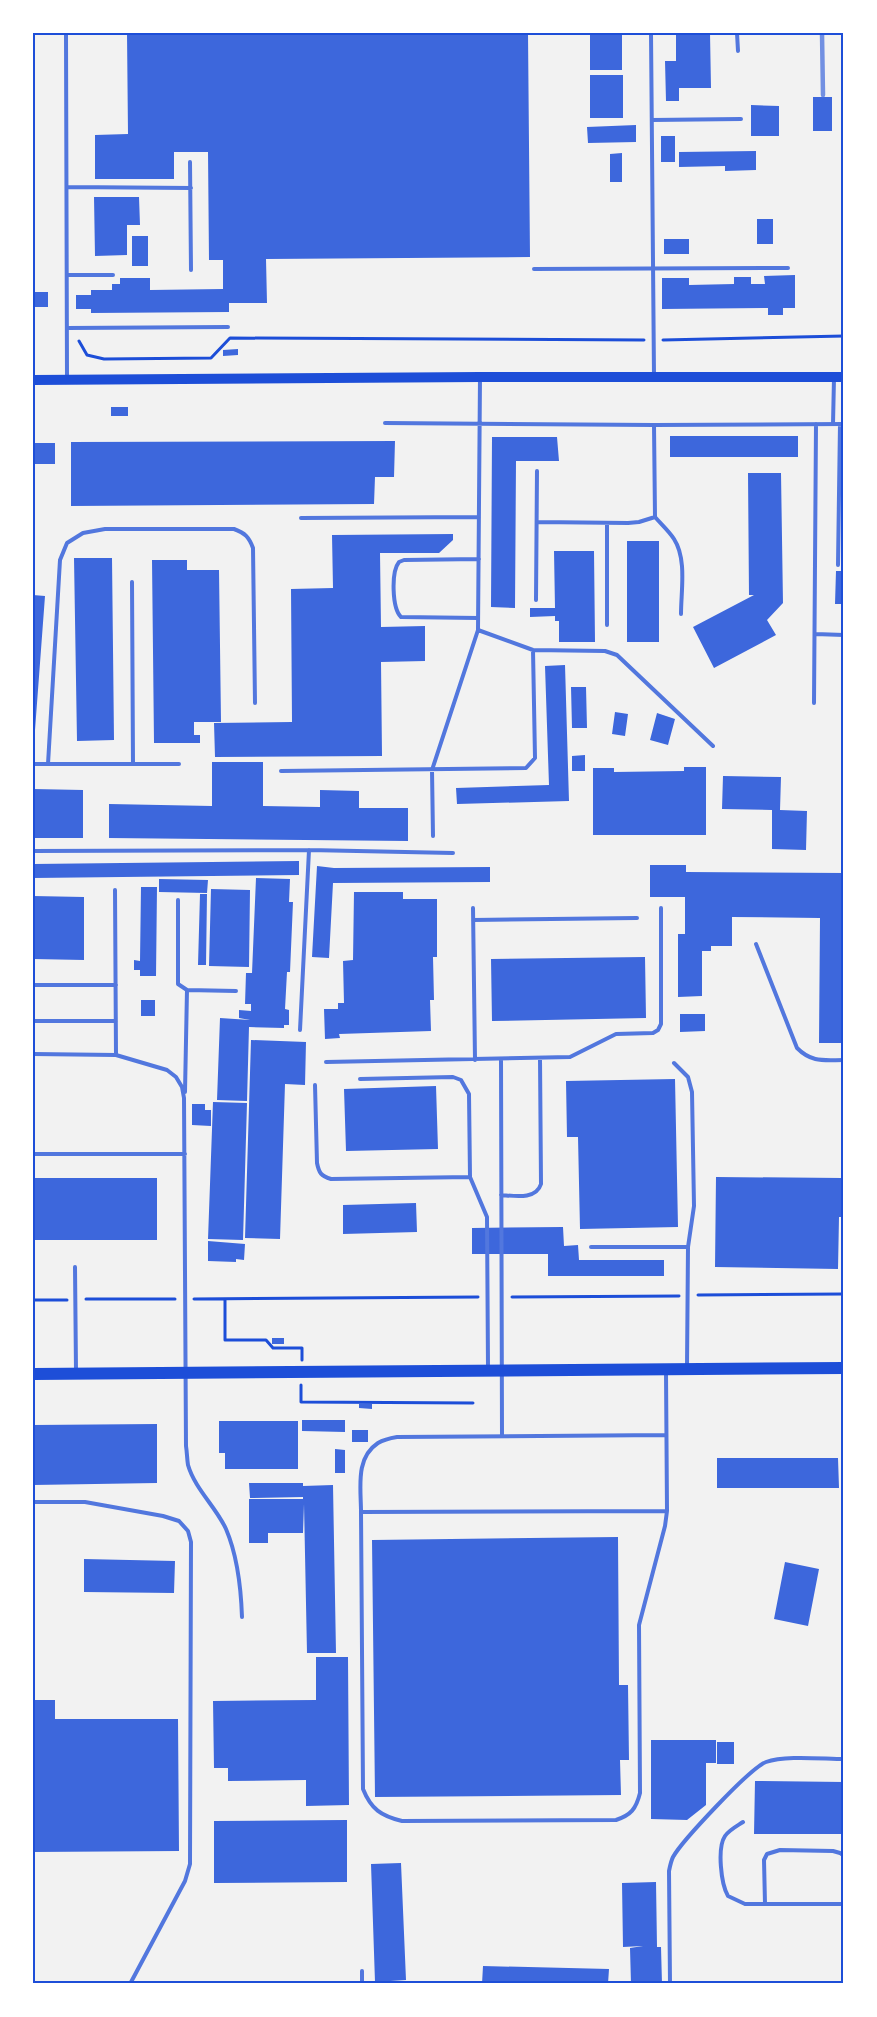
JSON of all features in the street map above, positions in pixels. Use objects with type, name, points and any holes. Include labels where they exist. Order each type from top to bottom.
[{"type":"main road","points":[[33,380],[839,377]]},
{"type":"main road","points":[[33,1374],[844,1368]]},
{"type":"lane","points":[[66,33],[67,380]]},
{"type":"lane","points":[[651,33],[654,377]]},
{"type":"lane","points":[[737,33],[738,51]]},
{"type":"lane","points":[[652,120],[741,119]]},
{"type":"lane","points":[[190,162],[191,270]]},
{"type":"lane","points":[[67,187],[190,188]]},
{"type":"lane","points":[[534,268],[788,268]]},
{"type":"lane","points":[[67,275],[113,275]]},
{"type":"lane","points":[[67,328],[228,327]]},
{"type":"lane","points":[[433,836],[432,770],[478,630],[480,377]]},
{"type":"lane","points":[[833,424],[839,377]]},
{"type":"lane","points":[[385,423],[842,424],[838,565]]},
{"type":"lane","points":[[814,703],[816,424]]},
{"type":"lane","points":[[654,425],[654,517],[678,546],[681,557],[681,614]]},
{"type":"lane","points":[[536,600],[537,471]]},
{"type":"lane","points":[[301,518],[479,517]]},
{"type":"lane","points":[[537,522],[607,524],[639,522],[654,517]]},
{"type":"lane","points":[[838,520],[844,520]]},
{"type":"lane","points":[[607,524],[607,625]]},
{"type":"lane","points":[[48,764],[60,560],[67,543],[83,533],[105,529],[234,529],[243,532],[250,539],[253,548],[255,704]]},
{"type":"lane","points":[[478,618],[400,617],[395,609],[394,571],[399,562],[404,560],[479,559]]},
{"type":"lane","points":[[132,582],[133,764]]},
{"type":"lane","points":[[478,630],[533,650],[605,651],[617,655],[713,746]]},
{"type":"lane","points":[[814,634],[844,635]]},
{"type":"lane","points":[[281,771],[526,768],[535,758],[533,650]]},
{"type":"lane","points":[[33,764],[179,764]]},
{"type":"lane","points":[[300,1030],[309,850]]},
{"type":"lane","points":[[33,851],[309,850],[453,853]]},
{"type":"lane","points":[[115,890],[116,1055]]},
{"type":"lane","points":[[178,900],[178,984],[187,990],[236,991]]},
{"type":"lane","points":[[473,908],[475,1060]]},
{"type":"lane","points":[[326,1062],[570,1058],[616,1034],[652,1033],[658,1030],[661,1024],[661,908]]},
{"type":"lane","points":[[474,920],[637,918]]},
{"type":"lane","points":[[756,944],[797,1048],[804,1056],[814,1060],[844,1060]]},
{"type":"lane","points":[[33,985],[116,985]]},
{"type":"lane","points":[[187,990],[184,1098],[188,1464],[194,1480],[215,1509],[230,1541],[241,1590],[242,1617]]},
{"type":"lane","points":[[33,1021],[116,1021]]},
{"type":"lane","points":[[33,1054],[116,1055],[167,1070],[176,1077],[182,1087],[184,1098]]},
{"type":"lane","points":[[501,1196],[534,1194],[539,1191],[541,1184],[540,1058]]},
{"type":"lane","points":[[501,1059],[502,1436]]},
{"type":"lane","points":[[674,1063],[688,1077],[692,1092],[694,1206],[688,1247],[687,1368]]},
{"type":"lane","points":[[360,1079],[453,1077],[461,1080],[469,1094],[470,1177],[488,1217],[488,1370]]},
{"type":"lane","points":[[315,1085],[316,1163],[323,1177],[331,1179],[470,1177]]},
{"type":"lane","points":[[33,1154],[185,1154]]},
{"type":"lane","points":[[591,1247],[688,1247]]},
{"type":"lane","points":[[75,1267],[76,1373]]},
{"type":"lane","points":[[666,1369],[667,1511],[639,1625],[640,1793],[637,1805],[630,1815],[616,1820],[402,1821],[386,1818],[368,1803],[363,1789],[361,1467],[367,1453],[379,1442],[397,1437],[666,1435]]},
{"type":"lane","points":[[33,1502],[85,1502],[163,1516],[179,1521],[188,1531],[191,1542],[190,1864],[185,1881],[130,1984]]},
{"type":"lane","points":[[361,1512],[667,1511]]},
{"type":"lane","points":[[670,1984],[669,1870],[674,1857],[684,1843],[739,1783],[764,1763],[785,1759],[844,1760]]},
{"type":"lane","points":[[743,1821],[723,1838],[721,1846],[724,1888],[728,1896],[745,1904],[844,1905]]},
{"type":"lane","points":[[765,1904],[764,1860],[767,1854],[780,1850],[833,1851],[844,1856]]},
{"type":"lane","points":[[362,1971],[362,1984]]},
{"type":"path","points":[[78,328],[79,343],[87,355],[104,358],[211,358],[230,338],[654,340],[844,336]]},
{"type":"path","points":[[501,1297],[844,1294]]},
{"type":"path","points":[[33,1300],[488,1297]]},
{"type":"building","points":[[127,33],[528,33],[530,257],[266,259],[267,303],[229,303],[229,312],[91,313],[91,309],[76,309],[76,295],[91,295],[91,290],[112,290],[112,284],[120,284],[120,278],[150,278],[150,290],[223,289],[223,260],[209,260],[208,152],[174,152],[174,179],[95,179],[95,135],[128,134]]},
{"type":"building","points":[[590,33],[622,33],[622,70],[590,70]]},
{"type":"building","points":[[676,33],[710,33],[711,88],[679,88],[679,101],[666,101],[665,61],[676,61]]},
{"type":"building","points":[[590,75],[623,75],[623,118],[590,118]]},
{"type":"building","points":[[813,97],[832,97],[832,131],[813,131]]},
{"type":"building","points":[[751,105],[779,106],[779,136],[751,136]]},
{"type":"building","points":[[636,125],[636,142],[588,143],[587,127]]},
{"type":"building","points":[[661,136],[675,136],[675,162],[661,162]]},
{"type":"building","points":[[756,151],[756,170],[725,171],[725,166],[679,167],[679,152]]},
{"type":"building","points":[[622,153],[622,182],[610,182],[610,154]]},
{"type":"building","points":[[94,197],[139,197],[140,225],[127,225],[127,255],[95,256]]},
{"type":"building","points":[[757,219],[773,219],[773,244],[757,244]]},
{"type":"building","points":[[132,236],[148,236],[148,266],[132,266]]},
{"type":"building","points":[[664,239],[689,239],[689,254],[664,254]]},
{"type":"building","points":[[795,275],[795,308],[783,308],[783,315],[768,315],[768,308],[662,309],[662,278],[689,278],[689,285],[734,284],[734,277],[751,277],[751,284],[765,284],[764,276]]},
{"type":"building","points":[[33,292],[48,292],[48,307],[33,307]]},
{"type":"building","points":[[238,349],[238,355],[223,356],[223,350]]},
{"type":"building","points":[[111,407],[128,407],[128,416],[111,416]]},
{"type":"building","points":[[670,436],[798,436],[798,457],[670,457]]},
{"type":"building","points":[[492,437],[557,437],[559,461],[516,461],[515,608],[491,607]]},
{"type":"building","points":[[395,441],[394,477],[375,477],[374,504],[71,506],[71,442]]},
{"type":"building","points":[[33,443],[55,443],[55,464],[33,464]]},
{"type":"building","points":[[748,473],[781,473],[783,603],[767,620],[776,635],[714,668],[693,627],[754,595],[749,595]]},
{"type":"building","points":[[453,534],[453,540],[439,553],[380,553],[381,627],[425,626],[425,661],[381,662],[382,756],[215,757],[214,723],[292,722],[291,589],[333,588],[332,535]]},
{"type":"building","points":[[627,541],[659,541],[659,642],[627,642]]},
{"type":"building","points":[[554,551],[594,551],[595,642],[559,642],[559,621],[555,621],[555,616],[530,617],[530,608],[555,608]]},
{"type":"building","points":[[74,558],[112,558],[114,740],[77,741]]},
{"type":"building","points":[[152,560],[187,560],[187,570],[219,570],[221,722],[194,722],[194,735],[200,735],[200,743],[154,743]]},
{"type":"building","points":[[836,571],[844,571],[844,604],[835,604]]},
{"type":"building","points":[[33,595],[45,596],[35,730],[33,730]]},
{"type":"building","points":[[565,665],[569,801],[457,804],[456,788],[549,785],[545,666]]},
{"type":"building","points":[[571,687],[586,687],[587,728],[572,728]]},
{"type":"building","points":[[615,712],[628,714],[625,736],[612,734]]},
{"type":"building","points":[[657,713],[675,719],[668,745],[650,740]]},
{"type":"building","points":[[585,755],[585,771],[572,771],[572,756]]},
{"type":"building","points":[[212,762],[263,762],[263,806],[320,807],[320,790],[359,791],[359,808],[408,808],[408,841],[109,838],[109,804],[212,806]]},
{"type":"building","points":[[684,767],[706,767],[706,835],[593,835],[593,768],[614,768],[614,772],[684,771]]},
{"type":"building","points":[[723,776],[781,777],[780,810],[807,811],[806,850],[772,849],[772,810],[722,809]]},
{"type":"building","points":[[33,789],[83,790],[83,838],[33,838]]},
{"type":"building","points":[[299,861],[299,875],[33,878],[33,864]]},
{"type":"building","points":[[650,865],[686,865],[686,872],[844,873],[844,1043],[819,1043],[820,918],[732,917],[732,946],[711,946],[711,951],[702,951],[702,996],[678,997],[678,934],[685,934],[685,897],[650,897]]},
{"type":"building","points":[[317,866],[334,868],[490,867],[490,882],[333,883],[329,958],[312,957]]},
{"type":"building","points":[[256,878],[290,879],[289,902],[293,902],[290,972],[287,972],[285,1009],[289,1010],[289,1025],[284,1025],[284,1028],[249,1027],[247,1101],[217,1100],[220,1018],[250,1020],[239,1018],[239,1010],[251,1011],[251,1004],[245,1004],[246,973],[252,973]]},
{"type":"building","points":[[159,879],[208,880],[207,893],[159,892]]},
{"type":"building","points":[[141,887],[157,887],[156,976],[140,976],[140,970],[134,970],[134,960],[140,961]]},
{"type":"building","points":[[211,889],[250,890],[249,967],[209,966]]},
{"type":"building","points":[[354,892],[403,892],[403,899],[437,899],[437,957],[433,957],[434,1000],[430,1000],[431,1031],[339,1034],[340,1038],[325,1039],[324,1009],[338,1009],[338,1003],[344,1003],[343,961],[353,960]]},
{"type":"building","points":[[200,894],[207,894],[206,965],[198,965]]},
{"type":"building","points":[[33,896],[84,897],[84,960],[33,959]]},
{"type":"building","points":[[645,957],[646,1018],[492,1021],[491,959]]},
{"type":"building","points":[[141,1000],[155,1000],[155,1016],[141,1016]]},
{"type":"building","points":[[680,1014],[705,1014],[705,1031],[680,1032]]},
{"type":"building","points":[[251,1040],[306,1042],[305,1085],[285,1084],[280,1239],[245,1238]]},
{"type":"building","points":[[675,1079],[678,1227],[580,1229],[578,1137],[567,1137],[566,1081]]},
{"type":"building","points":[[436,1086],[438,1149],[346,1151],[344,1089]]},
{"type":"building","points":[[213,1102],[247,1103],[243,1240],[208,1239]]},
{"type":"building","points":[[192,1104],[205,1104],[205,1110],[211,1110],[211,1126],[192,1125]]},
{"type":"building","points":[[842,1171],[844,1171],[844,1217],[839,1217],[838,1269],[715,1267],[716,1177],[842,1178]]},
{"type":"building","points":[[33,1178],[157,1178],[157,1240],[33,1240]]},
{"type":"building","points":[[416,1203],[417,1232],[343,1234],[343,1205]]},
{"type":"building","points":[[563,1227],[564,1246],[578,1245],[579,1260],[664,1260],[664,1276],[548,1276],[548,1254],[472,1254],[472,1228]]},
{"type":"building","points":[[208,1241],[245,1244],[244,1260],[208,1261]]},
{"type":"building","points":[[272,1338],[284,1338],[284,1344],[272,1344]]},
{"type":"building","points":[[359,1404],[372,1404],[372,1409],[359,1408]]},
{"type":"building","points":[[302,1420],[345,1420],[345,1432],[302,1431]]},
{"type":"building","points":[[219,1421],[298,1421],[298,1469],[225,1469],[225,1453],[219,1453]]},
{"type":"building","points":[[157,1424],[157,1483],[33,1485],[33,1425]]},
{"type":"building","points":[[352,1430],[368,1430],[368,1442],[352,1442]]},
{"type":"building","points":[[335,1449],[345,1450],[345,1473],[335,1473]]},
{"type":"building","points":[[717,1458],[838,1458],[839,1488],[717,1488]]},
{"type":"building","points":[[249,1483],[333,1485],[336,1653],[307,1653],[304,1504],[303,1533],[268,1533],[268,1543],[249,1543],[249,1499],[303,1499],[303,1497],[250,1498]]},
{"type":"building","points":[[618,1537],[619,1685],[628,1685],[629,1760],[620,1760],[621,1795],[375,1797],[372,1540]]},
{"type":"building","points":[[84,1559],[175,1561],[174,1593],[84,1592]]},
{"type":"building","points":[[785,1562],[819,1569],[808,1626],[774,1619]]},
{"type":"building","points":[[316,1657],[348,1657],[349,1805],[306,1806],[306,1780],[228,1781],[228,1768],[214,1768],[213,1701],[316,1700]]},
{"type":"building","points":[[33,1700],[55,1700],[55,1719],[178,1719],[179,1851],[33,1852]]},
{"type":"building","points":[[651,1740],[716,1740],[716,1763],[706,1763],[706,1805],[687,1820],[651,1819]]},
{"type":"building","points":[[717,1742],[734,1742],[734,1764],[717,1764]]},
{"type":"building","points":[[755,1781],[844,1782],[844,1834],[754,1834]]},
{"type":"building","points":[[347,1820],[347,1882],[214,1883],[214,1821]]},
{"type":"building","points":[[401,1863],[406,1980],[375,1982],[371,1864]]},
{"type":"building","points":[[656,1882],[657,1947],[661,1947],[662,1984],[631,1984],[630,1948],[643,1946],[623,1947],[622,1883]]},
{"type":"building","points":[[483,1966],[609,1969],[608,1984],[482,1984]]},
{"type":"railway","points":[[822,33],[823,95]]}]
